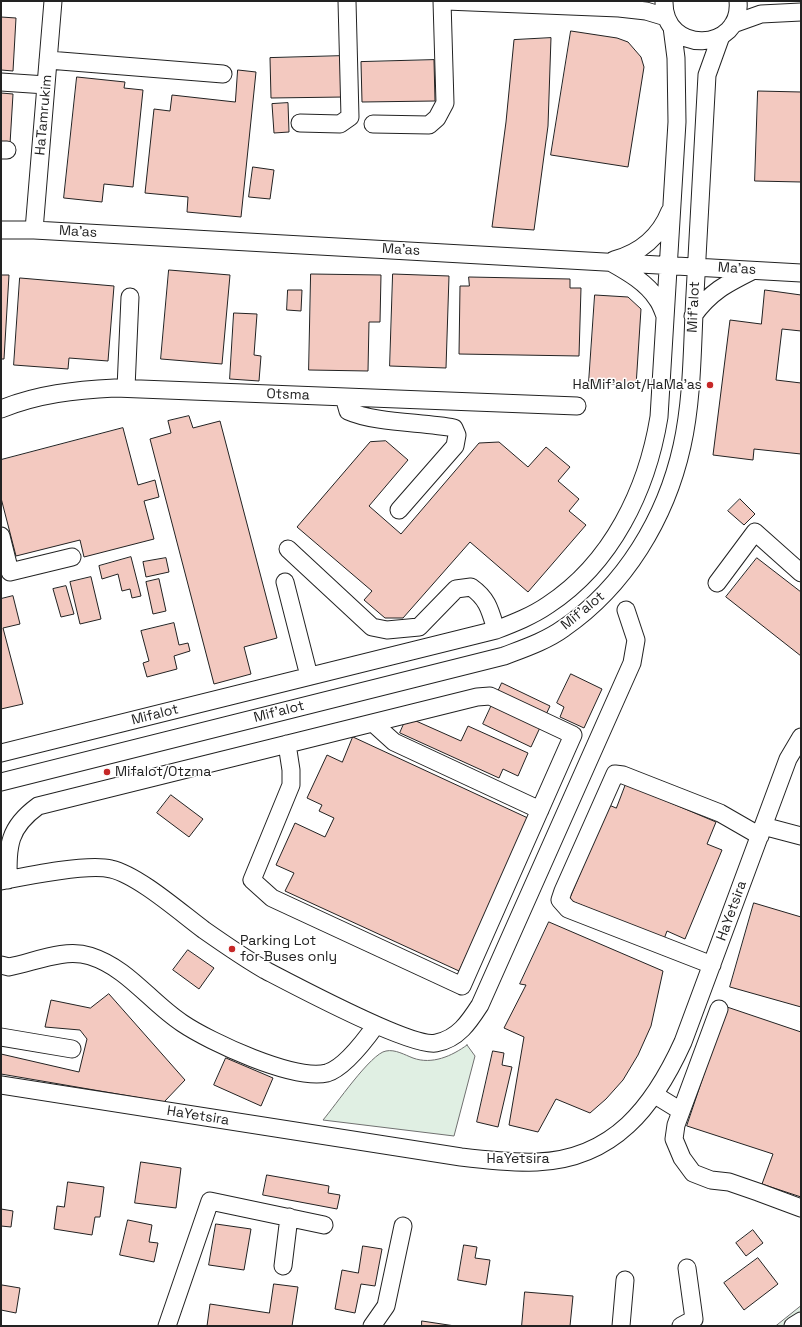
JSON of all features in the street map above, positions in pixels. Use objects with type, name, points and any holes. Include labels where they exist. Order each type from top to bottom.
[{"type":"street","name":"HaTamrukim","points":[[34,230],[53,1]]},
{"type":"street","points":[[300,123],[340,124],[350,117],[347,1]]},
{"type":"street","points":[[373,124],[429,125],[437,118],[445,103],[442,1]]},
{"type":"street","points":[[446,1],[619,8],[646,11],[668,15],[680,35],[690,40],[700,42],[711,40],[727,30],[761,14],[801,12]]},
{"type":"street","name":"Mif'alot","points":[[1,782],[504,656],[536,644],[563,628],[589,608],[616,580],[630,564],[648,535],[673,480],[682,446],[686,420],[707,75],[727,30],[737,15],[738,1]]},
{"type":"street","name":"Mif'alot","points":[[309,676],[496,630],[524,619],[548,605],[587,572],[607,548],[624,522],[644,477],[655,440],[662,388],[677,122],[675,40],[668,15]]},
{"type":"street","points":[[48,60],[223,74]]},
{"type":"street","points":[[1,82],[46,85]]},
{"type":"street","points":[[608,261],[635,252],[648,243],[660,229],[672,204]]},
{"type":"street","name":"Ma'as","points":[[1,230],[34,230],[608,261],[801,274]]},
{"type":"street","points":[[608,261],[629,273],[645,285],[657,298],[666,317]]},
{"type":"street","points":[[693,316],[703,302],[716,290],[754,270]]},
{"type":"street","points":[[126,388],[130,297]]},
{"type":"street","name":"Otsma","points":[[1,409],[17,402],[48,394],[80,390],[126,388],[577,406]]},
{"type":"street","points":[[344,397],[348,411],[360,416],[454,428],[457,435],[455,446],[399,510]]},
{"type":"street","points":[[717,582],[755,532],[801,573]]},
{"type":"street","points":[[1,536],[10,572],[72,556]]},
{"type":"street","points":[[288,549],[372,627],[387,630],[419,627],[456,589],[471,587],[481,594],[491,611],[496,630]]},
{"type":"street","points":[[285,582],[309,676]]},
{"type":"street","points":[[287,744],[291,770],[291,784],[252,880],[272,898],[462,986],[573,734],[490,696],[477,697],[373,723],[287,744],[38,806],[23,817],[14,833],[8,849],[4,881],[92,866],[112,869],[133,878],[205,930],[264,969],[376,1025],[417,1041],[434,1044],[445,1040],[460,1032],[480,1005],[632,663],[636,640],[626,610]]},
{"type":"street","name":"Mifalot","points":[[1,753],[309,676]]},
{"type":"street","points":[[373,723],[394,742],[540,810]]},
{"type":"street","name":"HaYetsira","points":[[1,1085],[461,1157],[506,1162],[538,1162],[566,1158],[596,1148],[619,1134],[639,1115],[655,1095],[670,1071],[683,1042],[788,759],[801,737]]},
{"type":"street","points":[[712,965],[568,909],[560,900],[615,774],[623,775],[762,831],[801,836]]},
{"type":"street","points":[[1,966],[9,967],[71,953],[100,960],[128,977],[181,1023],[205,1037],[275,1066],[304,1074],[328,1072],[340,1066],[367,1038],[376,1025]]},
{"type":"street","points":[[719,1009],[676,1125],[674,1139],[682,1158],[693,1173],[711,1180],[729,1182],[801,1208]]},
{"type":"street","points":[[1,1037],[72,1049]]},
{"type":"street","points":[[655,1095],[681,1111]]},
{"type":"street","points":[[167,1326],[210,1201],[324,1225]]},
{"type":"street","points":[[283,1266],[289,1217]]},
{"type":"street","points":[[372,1326],[386,1306],[403,1226]]},
{"type":"street","points":[[681,1326],[694,1319],[687,1268]]},
{"type":"street","points":[[621,1326],[625,1280]]},
{"type":"street","points":[[793,1326],[801,1321]]},
{"type":"green space","points":[[467,1045],[475,1056],[454,1136],[323,1120],[353,1081],[379,1054],[386,1051],[393,1051],[420,1060],[434,1060],[455,1053]]},
{"type":"green space","points":[[801,1306],[801,1326],[776,1326]]},
{"type":"building","points":[[1,17],[16,18],[13,71],[1,70]]},
{"type":"building","points":[[571,31],[617,38],[628,42],[641,57],[644,67],[628,167],[551,155]]},
{"type":"building","points":[[551,38],[548,126],[534,230],[492,227],[506,122],[514,40]]},
{"type":"building","points":[[343,56],[344,97],[271,98],[270,58]]},
{"type":"building","points":[[434,60],[435,101],[362,102],[361,62]]},
{"type":"building","points":[[238,70],[256,72],[241,217],[187,212],[188,197],[145,193],[154,109],[170,111],[172,95],[235,102]]},
{"type":"building","points":[[77,77],[125,82],[124,88],[143,90],[133,187],[104,184],[102,202],[64,198]]},
{"type":"building","points":[[758,91],[801,92],[801,182],[755,181]]},
{"type":"building","points":[[1,93],[13,94],[10,144],[1,143]]},
{"type":"building","points":[[288,103],[289,132],[274,133],[272,104]]},
{"type":"building","points":[[253,167],[274,170],[270,199],[249,197]]},
{"type":"building","points":[[169,270],[230,275],[222,364],[161,359]]},
{"type":"building","points":[[311,274],[381,275],[380,322],[369,322],[368,371],[309,370]]},
{"type":"building","points":[[393,274],[449,276],[446,368],[390,366]]},
{"type":"building","points":[[1,275],[9,275],[4,359],[1,359]]},
{"type":"building","points":[[469,277],[570,279],[570,288],[581,288],[579,356],[459,354],[460,286],[469,286]]},
{"type":"building","points":[[20,278],[114,286],[108,361],[69,358],[68,369],[14,365]]},
{"type":"building","points":[[288,290],[302,290],[301,311],[287,310]]},
{"type":"building","points":[[765,290],[801,295],[801,331],[782,329],[776,380],[801,383],[801,454],[754,449],[753,460],[713,455],[730,320],[761,324]]},
{"type":"building","points":[[595,295],[628,297],[641,309],[636,386],[589,382]]},
{"type":"building","points":[[234,313],[257,314],[254,355],[261,356],[259,381],[230,379]]},
{"type":"building","points":[[189,416],[193,428],[220,421],[277,638],[244,647],[251,674],[214,684],[150,439],[171,433],[168,421]]},
{"type":"building","points":[[123,428],[138,485],[155,480],[159,497],[144,501],[154,539],[84,557],[80,540],[16,556],[1,498],[1,460]]},
{"type":"building","points":[[386,441],[408,460],[369,506],[401,534],[479,443],[499,442],[528,467],[546,447],[570,467],[558,481],[579,499],[569,511],[586,525],[528,592],[470,542],[403,618],[385,618],[364,600],[372,591],[297,527],[370,442]]},
{"type":"building","points":[[740,499],[755,514],[744,525],[728,511]]},
{"type":"building","points":[[131,557],[141,596],[132,598],[130,589],[122,591],[118,574],[102,579],[99,566]]},
{"type":"building","points":[[166,558],[169,572],[146,577],[143,562]]},
{"type":"building","points":[[757,558],[801,592],[801,656],[726,597]]},
{"type":"building","points":[[91,577],[101,619],[80,624],[70,582]]},
{"type":"building","points":[[159,579],[166,611],[153,614],[146,582]]},
{"type":"building","points":[[66,586],[74,614],[61,617],[53,589]]},
{"type":"building","points":[[13,596],[20,624],[3,628],[23,704],[1,709],[1,599]]},
{"type":"building","points":[[174,623],[179,645],[188,643],[190,651],[174,656],[177,669],[147,677],[143,663],[149,661],[141,631]]},
{"type":"building","points":[[571,674],[602,689],[584,728],[560,717],[564,707],[557,703]]},
{"type":"building","points":[[502,683],[550,706],[531,747],[483,724]]},
{"type":"building","points":[[407,717],[461,741],[468,726],[528,753],[518,776],[503,769],[499,778],[400,733]]},
{"type":"building","points":[[353,737],[530,819],[459,971],[285,891],[294,873],[276,865],[295,823],[325,837],[334,818],[319,811],[322,805],[307,798],[327,755],[342,762]]},
{"type":"building","points":[[626,784],[716,822],[707,844],[722,850],[685,939],[667,931],[664,939],[569,900],[609,805],[616,808]]},
{"type":"building","points":[[171,795],[203,819],[189,837],[157,813]]},
{"type":"building","points":[[754,903],[801,917],[801,1007],[730,987]]},
{"type":"building","points":[[549,922],[663,971],[651,1026],[638,1055],[623,1080],[606,1099],[590,1113],[556,1099],[538,1132],[509,1125],[524,1037],[504,1028],[526,985],[520,984]]},
{"type":"building","points":[[188,950],[214,968],[199,989],[173,970]]},
{"type":"building","points":[[109,994],[185,1080],[164,1102],[1,1074],[1,1054],[79,1072],[87,1039],[80,1030],[45,1027],[51,1000],[90,1008]]},
{"type":"building","points":[[727,1007],[801,1032],[801,1197],[762,1184],[773,1154],[687,1126]]},
{"type":"building","points":[[493,1051],[504,1053],[502,1065],[512,1067],[498,1127],[477,1122]]},
{"type":"building","points":[[226,1058],[273,1078],[261,1106],[214,1085]]},
{"type":"building","points":[[141,1162],[181,1168],[176,1208],[135,1203]]},
{"type":"building","points":[[267,1175],[329,1186],[328,1193],[340,1195],[337,1209],[263,1195]]},
{"type":"building","points":[[68,1182],[104,1187],[100,1217],[95,1217],[92,1235],[54,1229],[57,1206],[64,1207]]},
{"type":"building","points":[[1,1209],[13,1211],[11,1227],[1,1226]]},
{"type":"building","points":[[128,1220],[152,1225],[149,1242],[158,1243],[154,1262],[120,1255]]},
{"type":"building","points":[[216,1224],[251,1229],[244,1270],[209,1265]]},
{"type":"building","points":[[753,1230],[763,1243],[746,1256],[736,1243]]},
{"type":"building","points":[[464,1245],[477,1247],[475,1258],[490,1260],[486,1285],[458,1280]]},
{"type":"building","points":[[363,1246],[382,1249],[375,1286],[361,1284],[355,1313],[335,1309],[342,1270],[358,1273]]},
{"type":"building","points":[[758,1258],[778,1284],[744,1310],[724,1283]]},
{"type":"building","points":[[274,1284],[298,1287],[292,1326],[207,1326],[210,1304],[269,1313]]},
{"type":"building","points":[[2,1285],[20,1288],[16,1313],[1,1310]]},
{"type":"building","points":[[525,1292],[573,1296],[570,1326],[522,1326]]},
{"type":"building","points":[[422,1321],[455,1326],[422,1326]]},
{"type":"place","name":"HaMif'alot/HaMa'as","points":[[710,385]]},
{"type":"place","name":"Mifalot/Otzma","points":[[107,772]]},
{"type":"place","name":"Parking Lot for Buses only","points":[[232,949]]}]
